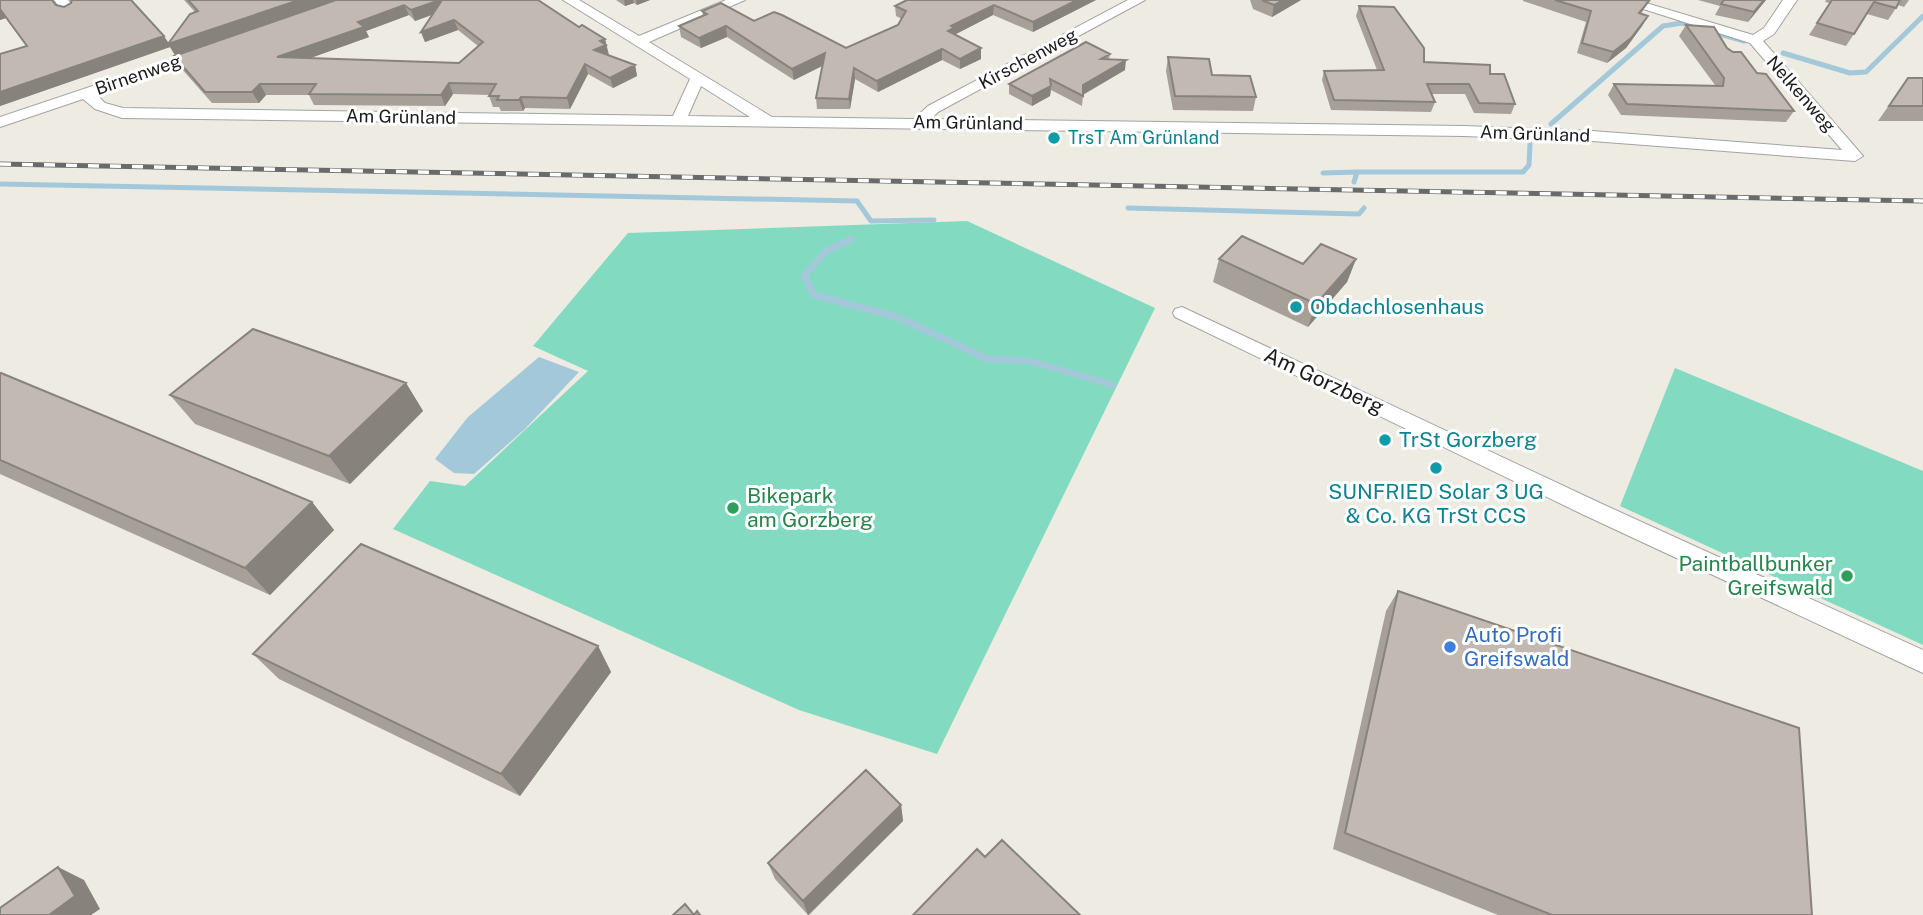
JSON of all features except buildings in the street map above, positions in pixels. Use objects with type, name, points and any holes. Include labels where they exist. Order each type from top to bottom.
[{"type":"street","points":[[61,0],[70,12]]},
{"type":"street","points":[[570,0],[768,121]]},
{"type":"street","points":[[637,42],[738,0]]},
{"type":"street","name":"Kirschenweg","points":[[920,122],[933,109],[1138,0]]},
{"type":"street","points":[[1622,0],[1755,40]]},
{"type":"street","name":"Nelkenweg","points":[[1790,0],[1769,32],[1755,40],[1855,156]]},
{"type":"street","name":"Birnenweg","points":[[0,122],[224,46]]},
{"type":"street","points":[[678,121],[697,79]]},
{"type":"street","name":"Am Grünland","points":[[86,93],[100,106],[122,113],[920,122],[1538,133],[1855,156]]},
{"type":"street","name":"Am Gorzberg","points":[[1182,313],[1592,509],[1923,662]]},
{"type":"green space","name":"Bikepark am Gorzberg","points":[[967,221],[1155,308],[937,754],[799,710],[393,529],[430,481],[465,486],[588,371],[533,346],[628,233]]},
{"type":"green space","name":"Paintballbunker Greifswald","points":[[1675,368],[1923,471],[1923,645],[1620,506]]},
{"type":"water","points":[[539,357],[579,372],[525,429],[474,474],[454,473],[435,459],[468,417]]},
{"type":"waterway","points":[[1783,53],[1850,73],[1866,72],[1923,16]]},
{"type":"waterway","points":[[1551,124],[1663,26],[1682,23],[1744,41]]},
{"type":"waterway","points":[[1357,172],[1523,172],[1529,165],[1530,144]]},
{"type":"waterway","points":[[1323,173],[1357,172]]},
{"type":"waterway","points":[[1354,182],[1357,172]]},
{"type":"waterway","points":[[0,184],[857,201],[871,221],[934,220]]},
{"type":"waterway","points":[[1128,208],[1359,214],[1364,208]]},
{"type":"waterway","points":[[851,239],[825,252],[804,276],[814,295],[897,317],[988,359],[1030,361],[1113,385]]},
{"type":"railway","points":[[0,164],[1923,201]]},
{"type":"place","name":"TrsT Am Grünland","points":[[1054,138]]},
{"type":"place","name":"Obdachlosenhaus","points":[[1296,307]]},
{"type":"place","name":"TrSt Gorzberg","points":[[1385,440]]},
{"type":"place","name":"SUNFRIED Solar 3 UG & Co. KG TrSt CCS","points":[[1436,468]]},
{"type":"place","name":"Bikepark am Gorzberg","points":[[733,508]]},
{"type":"place","name":"Paintballbunker Greifswald","points":[[1847,576]]},
{"type":"place","name":"Auto Profi Greifswald","points":[[1450,647]]}]
